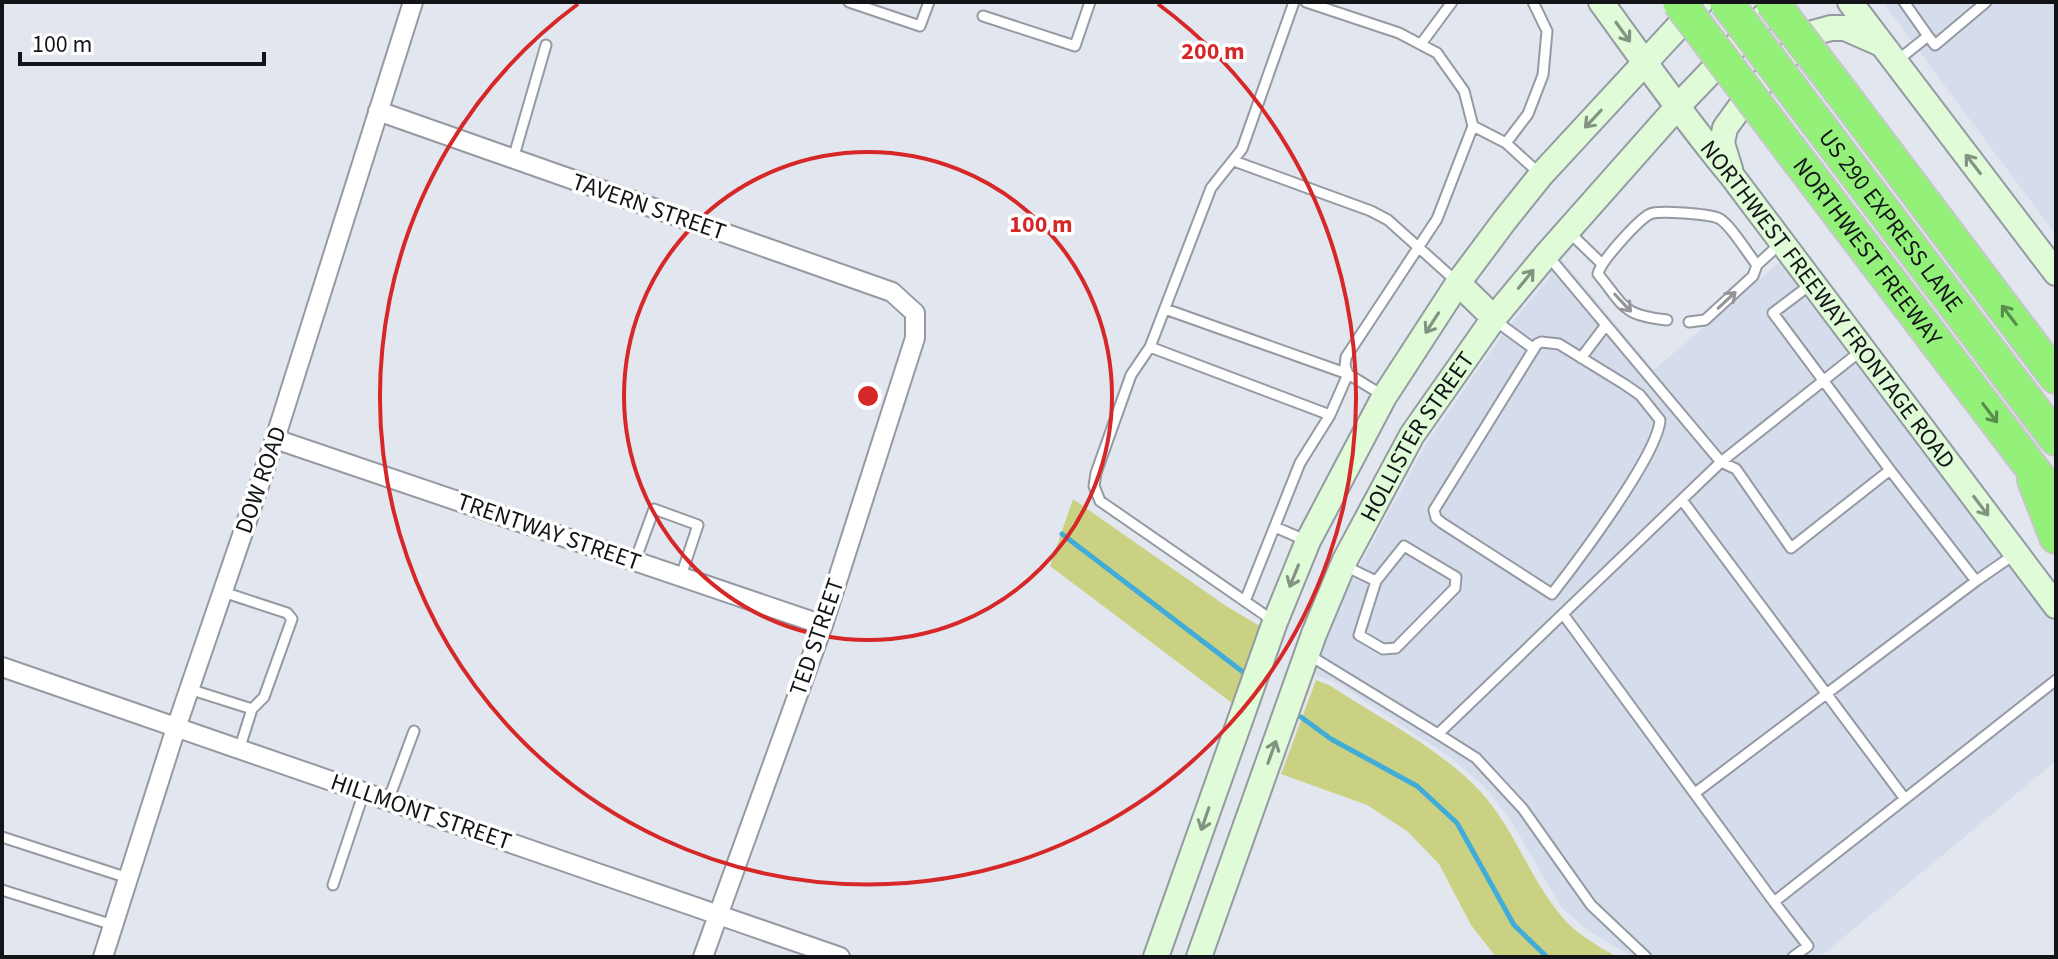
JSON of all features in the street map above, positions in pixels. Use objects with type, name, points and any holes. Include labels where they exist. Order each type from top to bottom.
[{"type":"highway","name":"NORTHWEST FREEWAY","points":[[1679,2],[2056,500]]},
{"type":"highway","name":"US 290 EXPRESS LANE","points":[[1726,2],[2056,439]]},
{"type":"highway","points":[[1775,2],[2056,377]]},
{"type":"highway","points":[[2027,462],[2056,537]]},
{"type":"main road","name":"NORTHWEST FREEWAY FRONTAGE ROAD","points":[[1601,2],[1679,105],[1696,133],[1732,176],[2056,606]]},
{"type":"main road","name":"HOLLISTER STREET","points":[[1156,957],[1275,622],[1308,541],[1384,397],[1458,283],[1541,175],[1701,2]]},
{"type":"main road","name":"HOLLISTER STREET","points":[[1199,957],[1307,654],[1343,565],[1412,435],[1494,319],[1547,254],[1775,2]]},
{"type":"main road","points":[[1850,2],[2056,273]]},
{"type":"main road","points":[[1732,176],[1722,143],[1725,128],[1746,99],[1809,34],[1845,28],[1888,53]]},
{"type":"main road","points":[[1458,283],[1494,319]]},
{"type":"street","name":"DOW ROAD","points":[[103,957],[176,728],[275,439],[413,2]]},
{"type":"street","name":"TAVERN STREET","points":[[378,111],[892,292],[915,313]]},
{"type":"street","name":"TED STREET","points":[[703,957],[823,625],[915,338],[915,313]]},
{"type":"street","name":"TRENTWAY STREET","points":[[275,439],[823,625]]},
{"type":"street","name":"HILLMONT STREET","points":[[2,667],[840,957]]},
{"type":"lane","points":[[849,2],[920,26],[929,2]]},
{"type":"lane","points":[[983,16],[1075,46],[1090,2]]},
{"type":"lane","points":[[1275,622],[1100,501],[1094,486],[1131,375],[1150,347],[1211,188],[1242,149],[1294,2]]},
{"type":"lane","points":[[1245,601],[1300,463],[1330,415],[1348,374],[1346,357],[1437,219],[1473,126],[1464,91],[1437,53],[1388,29],[1306,2]]},
{"type":"lane","points":[[1421,44],[1452,2]]},
{"type":"lane","points":[[1506,143],[1528,114],[1543,75],[1547,31],[1533,2]]},
{"type":"lane","points":[[1904,2],[1935,45],[1986,2]]},
{"type":"lane","points":[[1888,53],[1928,36]]},
{"type":"lane","points":[[513,159],[546,45]]},
{"type":"lane","points":[[1473,126],[1506,143],[1541,175]]},
{"type":"lane","points":[[1234,161],[1388,220],[1458,283]]},
{"type":"lane","points":[[1667,320],[1641,317],[1627,310],[1598,274],[1601,263],[1647,216],[1660,212],[1722,220],[1757,265]]},
{"type":"lane","points":[[1568,231],[1601,263]]},
{"type":"lane","points":[[1689,322],[1705,320],[1753,276],[1757,265],[1781,243]]},
{"type":"lane","points":[[1547,254],[1721,462],[1736,469],[1791,548],[1890,470]]},
{"type":"lane","points":[[1811,283],[1773,313],[1976,581]]},
{"type":"lane","points":[[1165,309],[1348,374],[1384,397]]},
{"type":"lane","points":[[1494,319],[1534,349]]},
{"type":"lane","points":[[1581,358],[1606,325]]},
{"type":"lane","points":[[1541,342],[1559,344],[1581,358],[1640,395],[1660,420],[1660,428],[1607,519],[1552,594],[1442,523],[1436,518],[1434,510],[1534,349],[1541,342]]},
{"type":"lane","points":[[1150,347],[1330,415]]},
{"type":"lane","points":[[1438,734],[1721,462],[1862,350]]},
{"type":"lane","points":[[1682,500],[1905,799]]},
{"type":"lane","points":[[635,561],[654,509],[698,525],[681,576]]},
{"type":"lane","points":[[1275,527],[1308,541]]},
{"type":"lane","points":[[1404,546],[1456,577],[1455,588],[1396,648],[1383,649],[1359,635],[1376,581],[1404,546]]},
{"type":"lane","points":[[1695,793],[2016,554]]},
{"type":"lane","points":[[1343,565],[1376,581]]},
{"type":"lane","points":[[223,592],[287,613],[292,619],[264,697],[252,709],[239,750]]},
{"type":"lane","points":[[1563,614],[1808,946],[1793,957]]},
{"type":"lane","points":[[1307,654],[1476,758],[1514,799],[1591,905],[1646,957]]},
{"type":"lane","points":[[1774,902],[2056,680]]},
{"type":"lane","points":[[189,689],[252,709]]},
{"type":"lane","points":[[388,801],[414,731]]},
{"type":"lane","points":[[333,885],[364,792]]},
{"type":"lane","points":[[2,837],[128,878]]},
{"type":"lane","points":[[2,890],[113,925]]},
{"type":"shaded area","points":[[1883,2],[2056,2],[2056,235],[1892,15]]},
{"type":"shaded area","points":[[1558,255],[1654,370],[1781,261],[2056,614],[2056,761],[1820,957],[1633,957],[1590,932],[1561,907],[1511,821],[1484,786],[1450,757],[1337,683],[1309,673],[1323,633],[1426,444],[1507,328],[1550,277],[1549,265]]},
{"type":"green space","points":[[1073,499],[1226,606],[1263,628],[1236,706],[1050,566]]},
{"type":"green space","points":[[1316,680],[1407,734],[1463,774],[1491,804],[1538,883],[1565,920],[1586,938],[1617,957],[1496,957],[1471,925],[1439,864],[1407,831],[1367,805],[1281,774]]},
{"type":"waterway","points":[[1062,534],[1243,672]]},
{"type":"waterway","points":[[1301,717],[1331,739],[1417,786],[1457,823],[1514,925],[1547,957]]}]
